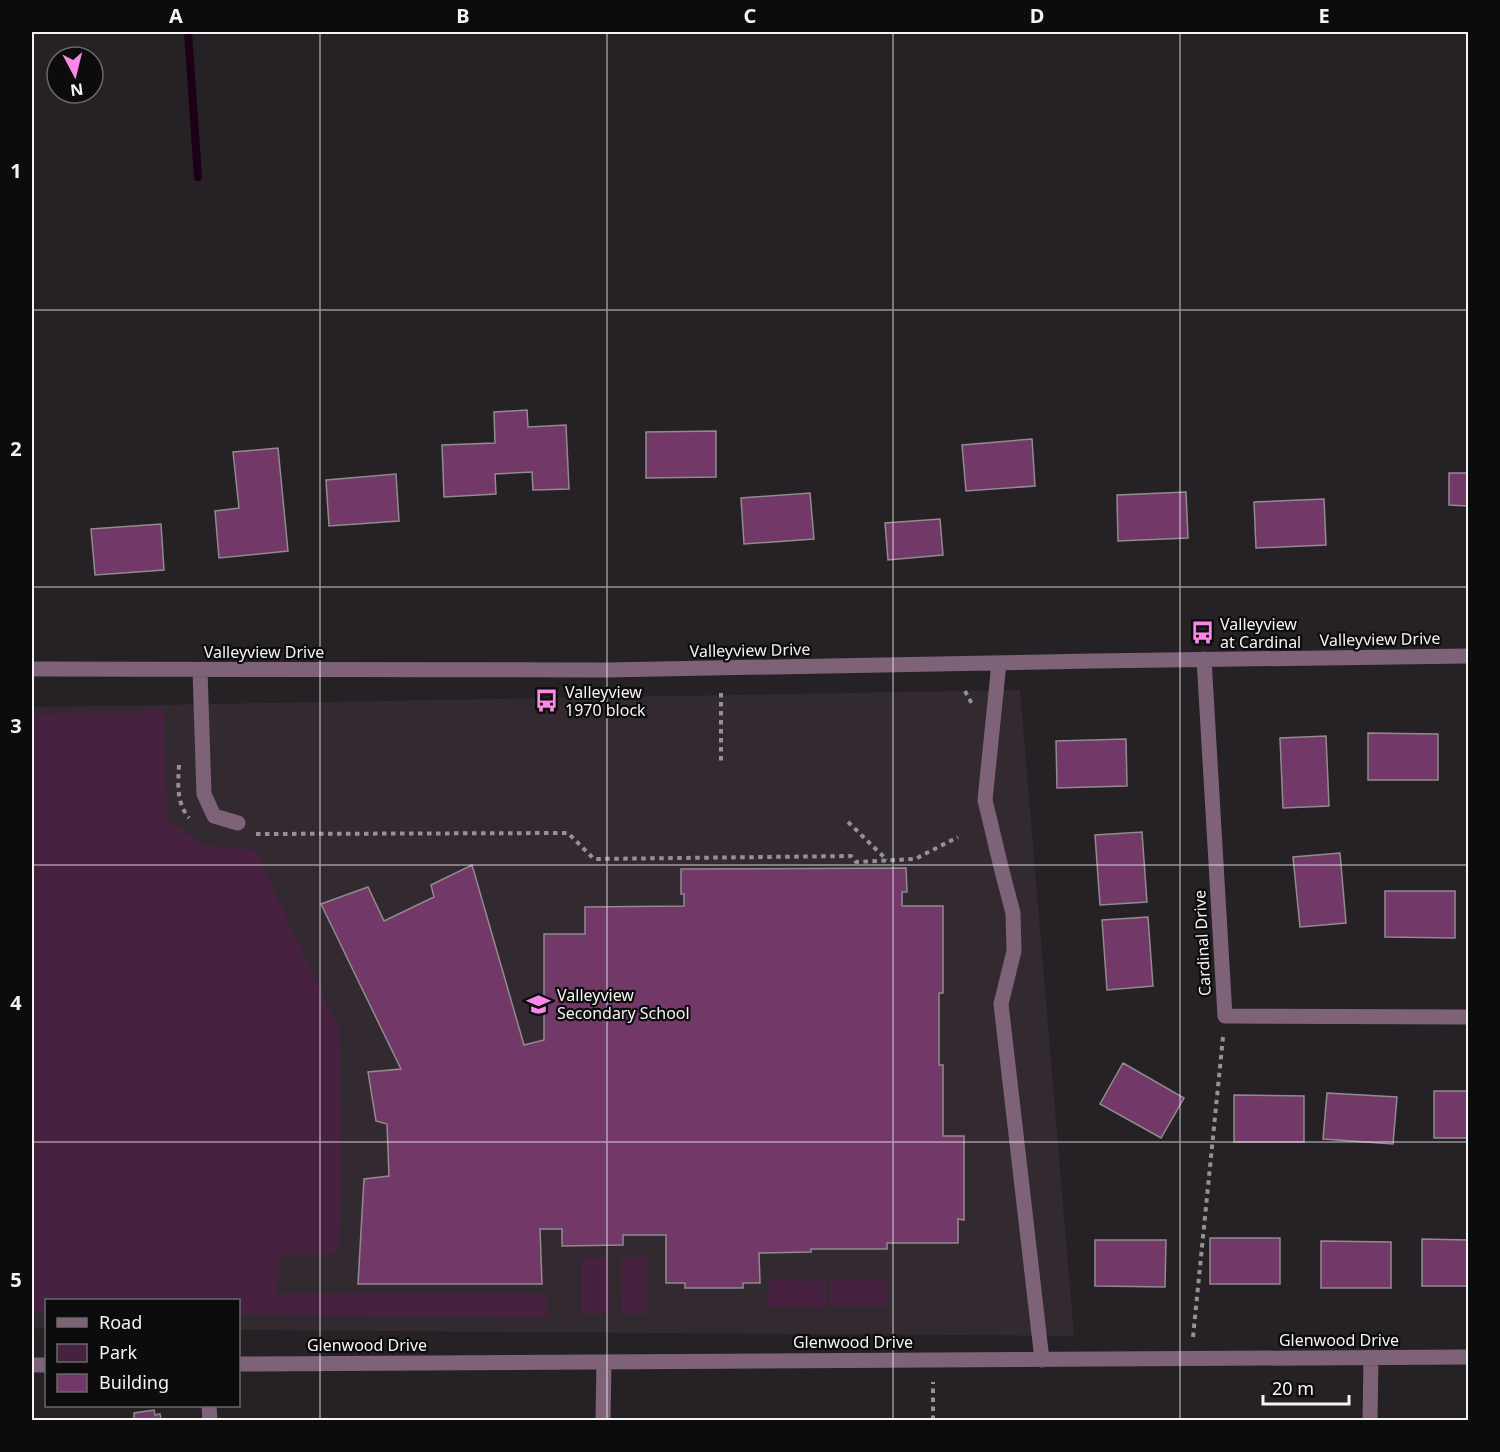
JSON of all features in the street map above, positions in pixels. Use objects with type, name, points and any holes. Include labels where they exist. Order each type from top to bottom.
[{"type":"street","name":"Valleyview Drive","points":[[32,669],[607,670],[1468,656]]},
{"type":"street","name":"Cardinal Drive","points":[[1204,659],[1225,1016],[1468,1017]]},
{"type":"street","points":[[999,663],[985,800],[1013,913],[1014,951],[1001,1004],[1042,1360]]},
{"type":"street","points":[[200,670],[204,794],[214,816],[242,829]]},
{"type":"street","name":"Glenwood Drive","points":[[240,1364],[1468,1357]]},
{"type":"street","points":[[1370,1420],[1371,1358]]},
{"type":"street","points":[[603,1420],[604,1362]]},
{"type":"path","points":[[721,693],[721,762]]},
{"type":"path","points":[[179,762],[178,796],[191,821]]},
{"type":"path","points":[[849,822],[888,861]]},
{"type":"path","points":[[242,829],[568,833],[594,859],[851,856],[856,862],[915,859],[958,837]]},
{"type":"path","points":[[1191,1358],[1225,1016]]},
{"type":"path","points":[[933,1360],[933,1420]]},
{"type":"shaded area","name":"Valleyview Secondary School","points":[[1020,690],[1074,1336],[240,1330],[240,1299],[45,1299],[45,1329],[32,1328],[32,707]]},
{"type":"green space","points":[[163,710],[168,819],[202,845],[255,850],[339,1028],[342,1173],[338,1254],[282,1256],[276,1293],[546,1294],[547,1317],[240,1314],[240,1299],[45,1299],[45,1312],[32,1312],[32,714]]},
{"type":"green space","points":[[608,1257],[609,1314],[582,1314],[582,1258]]},
{"type":"green space","points":[[621,1257],[647,1257],[648,1314],[622,1314]]},
{"type":"green space","points":[[769,1280],[826,1281],[825,1307],[768,1307]]},
{"type":"green space","points":[[830,1280],[887,1280],[887,1306],[830,1306]]},
{"type":"building","points":[[527,410],[528,427],[566,425],[569,489],[533,490],[532,472],[495,474],[496,494],[444,497],[442,445],[495,443],[494,412]]},
{"type":"building","points":[[716,431],[716,477],[646,478],[646,432]]},
{"type":"building","points":[[1032,439],[1035,486],[966,491],[962,445]]},
{"type":"building","points":[[278,448],[288,551],[219,558],[215,511],[239,508],[233,452]]},
{"type":"building","points":[[1449,473],[1468,473],[1468,506],[1449,505]]},
{"type":"building","points":[[396,474],[399,521],[329,526],[326,480]]},
{"type":"building","points":[[1186,492],[1188,538],[1118,541],[1117,495]]},
{"type":"building","points":[[810,493],[814,539],[744,544],[741,498]]},
{"type":"building","points":[[1324,499],[1326,545],[1256,548],[1254,502]]},
{"type":"building","points":[[940,519],[943,555],[888,560],[885,523]]},
{"type":"building","points":[[161,524],[164,570],[95,575],[91,529]]},
{"type":"building","points":[[1368,733],[1438,734],[1438,780],[1368,780]]},
{"type":"building","points":[[1326,736],[1329,806],[1283,808],[1280,738]]},
{"type":"building","points":[[1126,739],[1127,786],[1057,788],[1056,741]]},
{"type":"building","points":[[1142,832],[1147,902],[1100,905],[1095,835]]},
{"type":"building","points":[[1340,853],[1346,923],[1300,927],[1293,857]]},
{"type":"building","points":[[472,865],[524,1045],[544,1040],[544,934],[585,934],[585,907],[684,906],[684,894],[681,894],[681,869],[906,868],[907,892],[902,892],[902,906],[943,906],[943,993],[939,993],[939,1065],[943,1065],[943,1136],[964,1136],[964,1220],[958,1219],[958,1243],[887,1243],[887,1249],[811,1249],[811,1252],[759,1253],[760,1283],[743,1283],[743,1288],[685,1288],[685,1283],[666,1283],[666,1235],[623,1235],[623,1245],[562,1246],[562,1229],[540,1229],[542,1284],[358,1284],[364,1179],[389,1176],[387,1124],[376,1121],[368,1072],[401,1069],[321,904],[368,887],[384,921],[434,897],[431,885]]},
{"type":"building","points":[[1385,891],[1455,891],[1455,938],[1385,937]]},
{"type":"building","points":[[1148,917],[1153,986],[1107,990],[1102,920]]},
{"type":"building","points":[[1123,1063],[1184,1098],[1161,1138],[1100,1104]]},
{"type":"building","points":[[1434,1091],[1468,1091],[1468,1138],[1434,1138]]},
{"type":"building","points":[[1327,1093],[1397,1097],[1393,1144],[1323,1139]]},
{"type":"building","points":[[1234,1095],[1304,1096],[1304,1142],[1234,1142]]},
{"type":"building","points":[[1210,1238],[1280,1238],[1280,1284],[1210,1284]]},
{"type":"building","points":[[1422,1239],[1468,1240],[1468,1286],[1422,1286]]},
{"type":"building","points":[[1095,1240],[1166,1240],[1165,1287],[1095,1286]]},
{"type":"building","points":[[1321,1241],[1391,1242],[1391,1288],[1321,1288]]},
{"type":"building","points":[[154,1410],[155,1415],[160,1414],[161,1420],[134,1420],[134,1413]]},
{"type":"waterway","points":[[188,32],[198,177]]},
{"type":"place","name":"Valleyview at Cardinal","points":[[1202,633]]},
{"type":"place","name":"Valleyview 1970 block","points":[[547,701]]},
{"type":"place","name":"Valleyview Secondary School","points":[[539,1004]]}]
